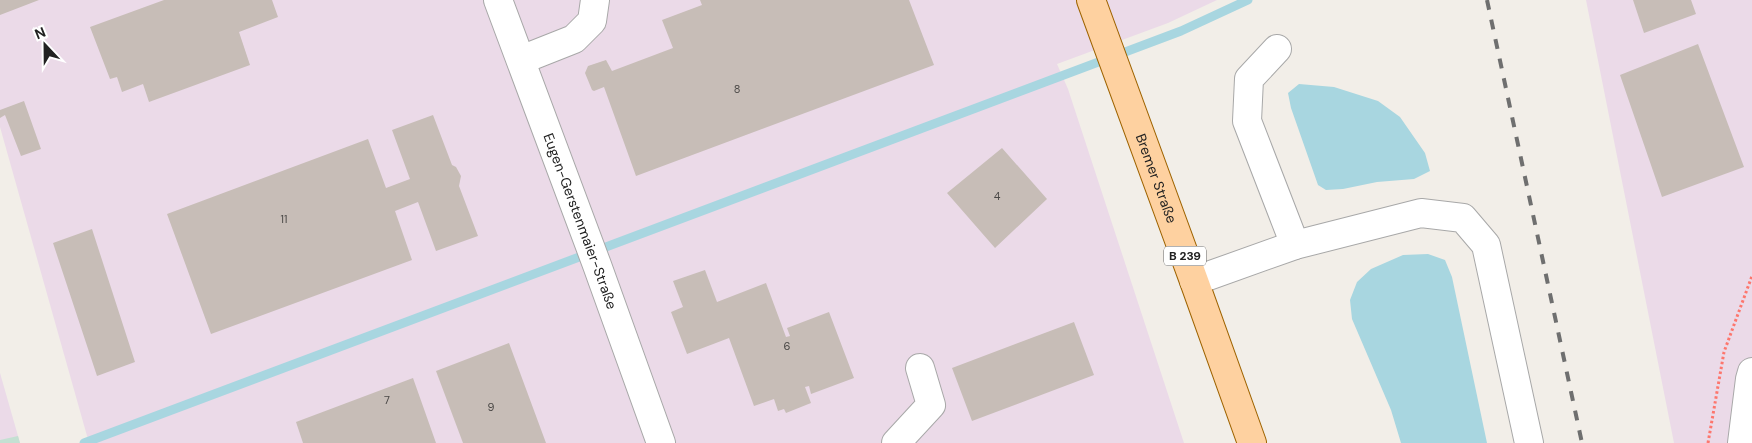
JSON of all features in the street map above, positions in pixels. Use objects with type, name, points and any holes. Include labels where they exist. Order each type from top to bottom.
[{"type":"main road","name":"Bremer Straße","points":[[1091,0],[1252,443]]},
{"type":"street","name":"Eugen-Gerstenmaier-Straße","points":[[498,0],[588,239],[661,443]]},
{"type":"street","points":[[521,60],[574,39],[592,21],[595,0]]},
{"type":"street","points":[[1277,49],[1249,79],[1247,121],[1295,245]]},
{"type":"street","points":[[1194,281],[1295,245],[1422,213],[1463,218],[1486,245],[1529,443]]},
{"type":"street","points":[[896,443],[931,406],[920,368]]},
{"type":"street","points":[[1742,443],[1752,372]]},
{"type":"shaded area","points":[[0,0],[1217,0],[1168,23],[1057,64],[1068,89],[1184,443],[89,443],[0,127]]},
{"type":"shaded area","points":[[1586,0],[1752,0],[1752,443],[1674,443]]},
{"type":"shaded area","points":[[0,373],[20,443],[0,443]]},
{"type":"green space","points":[[18,436],[20,443],[0,443],[0,440]]},
{"type":"water","points":[[1299,84],[1334,87],[1378,101],[1400,117],[1425,153],[1430,171],[1414,179],[1377,182],[1343,189],[1326,190],[1318,185],[1291,108],[1288,93]]},
{"type":"water","points":[[1428,254],[1445,260],[1452,277],[1487,443],[1401,443],[1391,410],[1352,319],[1350,300],[1357,282],[1371,269],[1403,255]]},
{"type":"building","points":[[0,0],[39,0],[0,15]]},
{"type":"building","points":[[164,0],[272,0],[278,17],[239,32],[250,65],[149,102],[143,84],[122,92],[117,77],[110,79],[90,27]]},
{"type":"building","points":[[700,0],[909,0],[934,65],[636,176],[604,87],[592,90],[585,73],[588,66],[606,60],[612,71],[673,48],[662,20],[702,5]]},
{"type":"building","points":[[1633,0],[1691,0],[1696,14],[1644,33]]},
{"type":"building","points":[[1698,44],[1744,167],[1662,197],[1620,75]]},
{"type":"building","points":[[24,101],[41,149],[21,156],[5,115],[0,118],[0,110]]},
{"type":"building","points":[[433,115],[452,165],[456,167],[461,176],[459,186],[478,236],[436,251],[418,202],[395,211],[412,260],[211,334],[167,214],[368,139],[386,188],[410,179],[392,130]]},
{"type":"building","points":[[1002,148],[1047,199],[995,248],[947,193]]},
{"type":"building","points":[[92,229],[135,362],[97,376],[53,243]]},
{"type":"building","points":[[705,270],[717,302],[766,283],[786,337],[790,336],[787,328],[829,312],[854,378],[811,394],[809,386],[805,387],[811,403],[786,413],[784,409],[778,411],[774,399],[754,406],[729,338],[687,354],[671,312],[683,307],[673,281]]},
{"type":"building","points":[[1074,322],[1094,375],[972,421],[952,368]]},
{"type":"building","points":[[509,343],[546,443],[463,443],[436,371]]},
{"type":"building","points":[[413,378],[436,443],[303,443],[296,422]]},
{"type":"waterway","points":[[84,443],[1181,31],[1248,0]]},
{"type":"railway","points":[[1487,0],[1582,443]]}]
